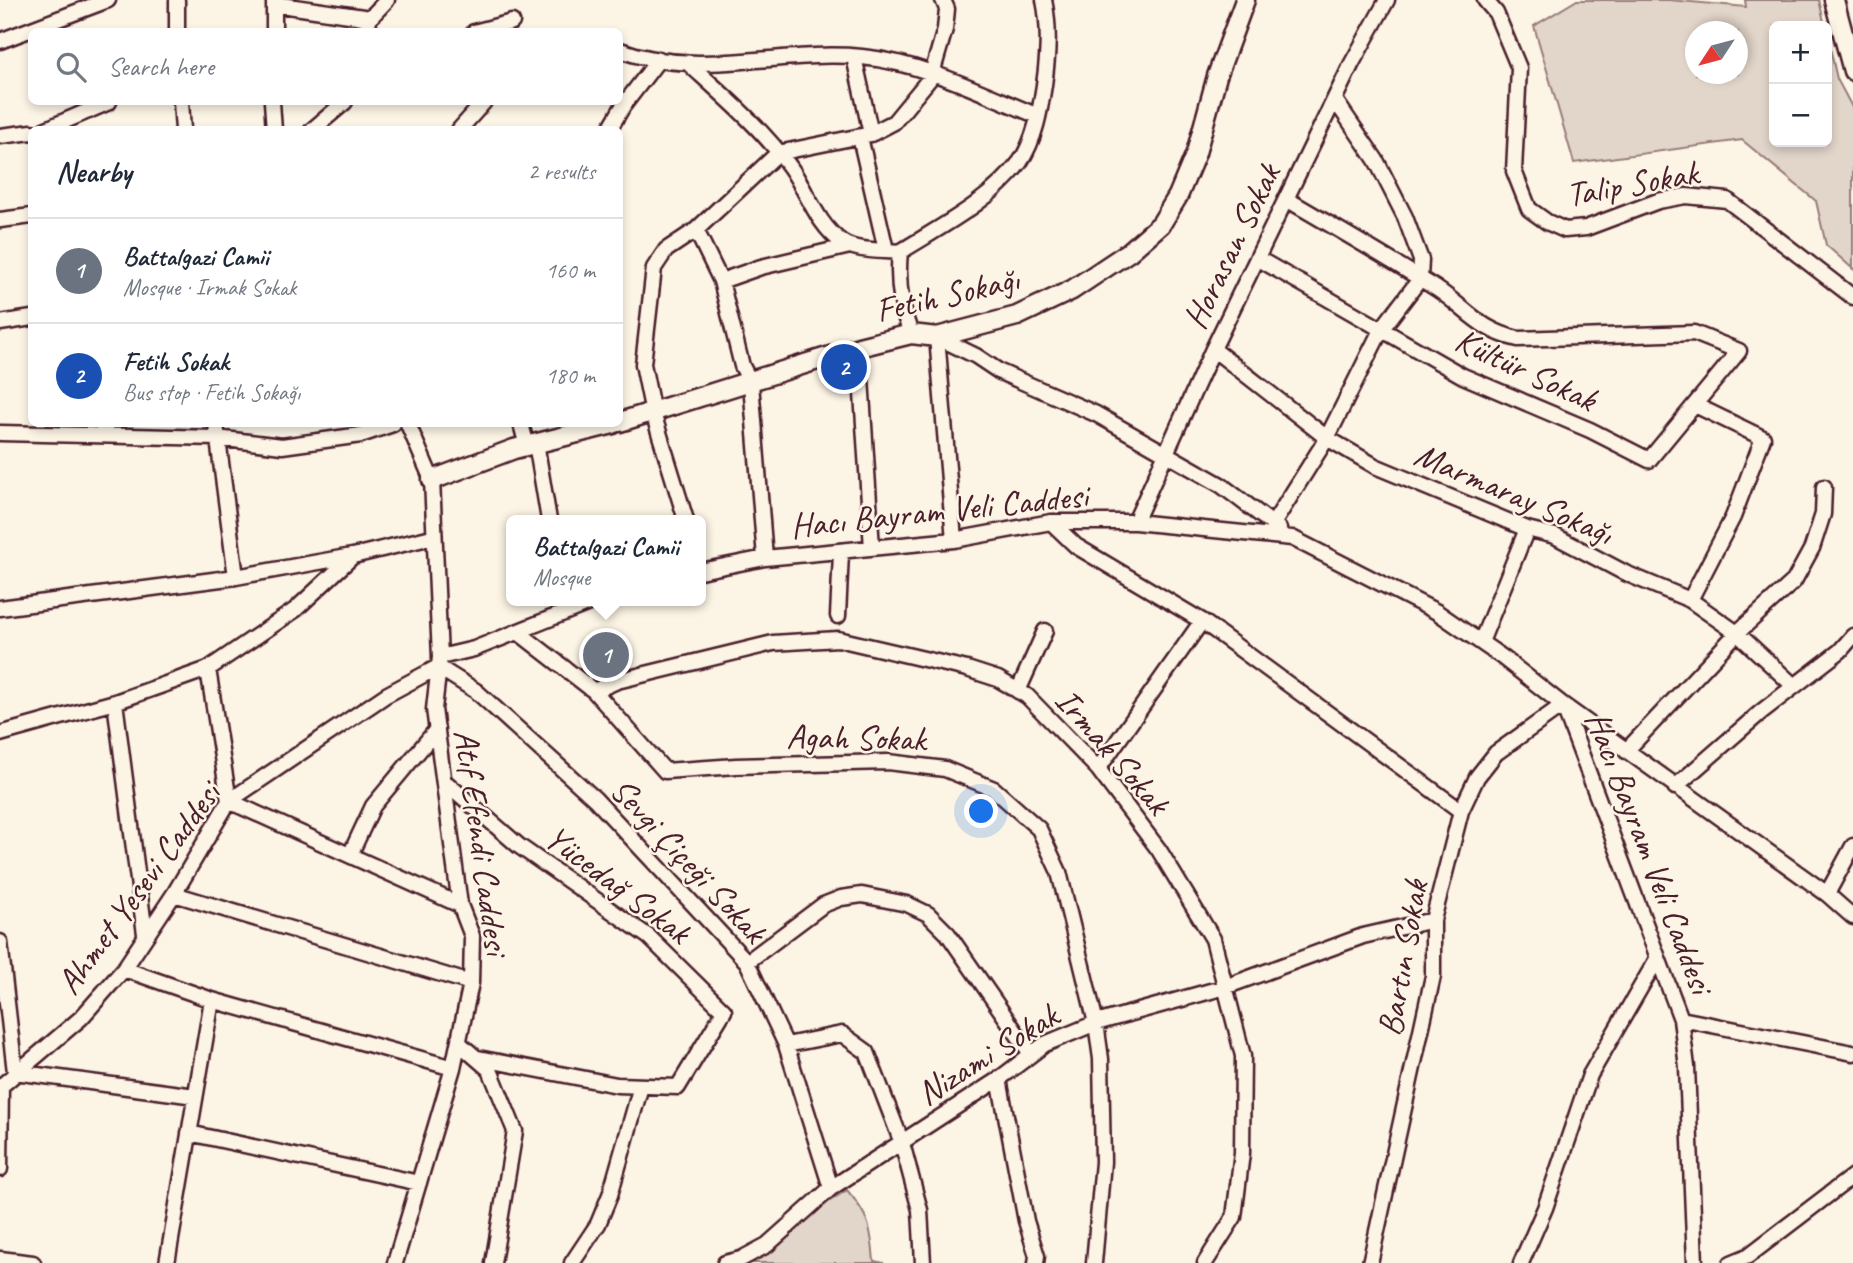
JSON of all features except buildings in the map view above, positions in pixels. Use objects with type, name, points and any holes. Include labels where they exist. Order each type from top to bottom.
[{"type":"street","points":[[34,28],[108,0]]},
{"type":"street","points":[[177,0],[177,28]]},
{"type":"street","points":[[274,28],[274,2],[371,25],[387,0]]},
{"type":"street","points":[[684,515],[653,413],[643,364],[654,268],[666,250],[696,230],[778,153],[865,135],[894,122],[933,73],[945,29],[947,9],[943,0]]},
{"type":"street","points":[[721,281],[761,267],[850,246],[893,251],[1002,181],[1021,161],[1038,116],[1049,24],[1044,0]]},
{"type":"street","name":"Fetih Sokağı","points":[[623,421],[859,347],[911,334],[937,337],[1017,316],[1072,290],[1129,252],[1161,224],[1178,196],[1196,153],[1217,76],[1245,0]]},
{"type":"street","name":"Horasan Sokak","points":[[1135,522],[1213,349],[1387,0]]},
{"type":"street","name":"Talip Sokak","points":[[1485,0],[1496,13],[1519,68],[1514,171],[1529,209],[1547,222],[1566,230],[1586,228],[1638,208],[1686,196],[1727,200],[1853,297]]},
{"type":"street","points":[[1834,0],[1853,71]]},
{"type":"street","points":[[0,41],[28,30]]},
{"type":"street","points":[[623,51],[639,57],[688,63],[815,55],[902,63],[1038,116]]},
{"type":"street","points":[[854,57],[865,135],[893,251],[904,315],[911,334]]},
{"type":"street","points":[[611,126],[659,59]]},
{"type":"street","points":[[688,63],[778,153],[827,226],[850,246]]},
{"type":"street","points":[[1273,524],[1327,438],[1381,330],[1420,279],[1421,260],[1405,217],[1376,160],[1335,100]]},
{"type":"street","points":[[53,126],[102,105]]},
{"type":"street","points":[[181,105],[183,126]]},
{"type":"street","points":[[272,105],[274,126]]},
{"type":"street","points":[[317,126],[341,105]]},
{"type":"street","points":[[463,126],[481,105]]},
{"type":"street","points":[[0,136],[28,132]]},
{"type":"street","points":[[1288,200],[1420,279]]},
{"type":"street","points":[[0,220],[28,216]]},
{"type":"street","points":[[696,230],[721,281],[742,366],[751,383],[765,558]]},
{"type":"street","name":"Kültür Sokak","points":[[1257,258],[1463,376],[1590,430],[1649,460],[1739,351],[1694,333],[1518,339],[1481,326],[1464,308],[1420,279]]},
{"type":"street","points":[[0,323],[28,319]]},
{"type":"street","points":[[937,337],[976,356],[1000,372],[1096,414],[1221,485],[1292,538]]},
{"type":"street","points":[[937,337],[954,540]]},
{"type":"street","points":[[859,347],[872,548]]},
{"type":"street","name":"Marmaray Sokağı","points":[[1213,349],[1327,438],[1375,466],[1527,529],[1555,536],[1625,573],[1690,600],[1737,633],[1794,686]]},
{"type":"street","points":[[1690,600],[1733,516],[1763,438],[1695,405]]},
{"type":"street","points":[[0,433],[216,431],[282,446],[361,435],[384,427]]},
{"type":"street","name":"Atıf Efendi Caddesi","points":[[395,1263],[459,1043],[471,983],[472,936],[460,905],[434,709],[439,662],[432,537],[432,481],[409,427]]},
{"type":"street","points":[[522,427],[531,444],[548,515]]},
{"type":"street","points":[[432,481],[531,444],[601,427]]},
{"type":"street","points":[[216,431],[236,577]]},
{"type":"street","points":[[1626,751],[1737,633],[1794,581],[1812,548],[1823,514],[1824,487]]},
{"type":"street","points":[[1051,522],[1076,546],[1202,621],[1461,811]]},
{"type":"street","name":"Hacı Bayram Veli Caddesi","points":[[706,566],[765,558],[841,553],[954,540],[1051,522],[1135,522],[1292,538],[1437,612],[1481,642],[1563,705],[1681,1019],[1687,1068],[1695,1263]]},
{"type":"street","points":[[1481,642],[1527,529]]},
{"type":"street","points":[[0,608],[236,577],[353,556],[432,537]]},
{"type":"street","points":[[838,616],[841,553]]},
{"type":"street","points":[[0,734],[115,702],[208,669],[295,610],[353,556]]},
{"type":"street","points":[[439,662],[518,632],[564,606]]},
{"type":"street","points":[[1098,769],[1202,621]]},
{"type":"street","points":[[1018,691],[1045,631]]},
{"type":"street","name":"Agah Sokak","points":[[518,632],[594,691],[665,771],[736,766],[888,762],[945,769],[993,789],[1039,829],[1059,872],[1096,1023],[1101,1059],[1103,1162],[1094,1263]]},
{"type":"street","points":[[1675,787],[1794,686],[1840,651],[1853,636]]},
{"type":"street","name":"Irmak Sokak","points":[[594,691],[617,681],[773,643],[838,639],[967,669],[998,679],[1018,691],[1098,769],[1159,850],[1213,939],[1242,1056],[1241,1153],[1234,1217],[1205,1263]]},
{"type":"street","name":"Ahmet Yesevi Caddesi","points":[[0,1087],[81,1018],[124,969],[174,894],[229,801],[439,662]]},
{"type":"street","name":"Sevgi Çiçeği Sokak","points":[[439,662],[476,691],[595,799],[747,962],[786,1045],[831,1188]]},
{"type":"street","points":[[208,669],[229,801],[460,905]]},
{"type":"street","points":[[115,702],[145,934]]},
{"type":"street","points":[[1563,705],[1827,894],[1853,917]]},
{"type":"street","name":"Bartın Sokak","points":[[1370,1263],[1433,976],[1433,920],[1461,811],[1477,777],[1496,753],[1563,705]]},
{"type":"street","points":[[350,855],[373,806],[437,729]]},
{"type":"street","name":"Yücedağ Sokak","points":[[444,781],[519,846],[649,937],[724,1011],[678,1087],[588,1081],[478,1058]]},
{"type":"street","points":[[1827,894],[1853,846]]},
{"type":"street","points":[[174,894],[471,983]]},
{"type":"street","points":[[747,962],[832,902],[862,895],[896,901],[928,914],[948,934],[1031,1054]]},
{"type":"street","name":"Nizami Sokak","points":[[725,1263],[741,1259],[767,1245],[831,1188],[999,1079],[1045,1044],[1096,1023],[1225,987],[1363,936],[1433,920]]},
{"type":"street","points":[[0,942],[16,1072],[195,1096]]},
{"type":"street","points":[[1521,1263],[1545,1208],[1590,1074],[1657,959]]},
{"type":"street","points":[[124,969],[212,1000],[453,1068]]},
{"type":"street","points":[[167,1263],[212,1000]]},
{"type":"street","points":[[1681,1019],[1853,1053]]},
{"type":"street","points":[[786,1045],[842,1034],[867,1052],[902,1143],[920,1210],[923,1263]]},
{"type":"street","points":[[459,1043],[490,1070],[515,1131],[493,1263]]},
{"type":"street","points":[[999,1079],[1026,1221],[1037,1256],[1035,1263]]},
{"type":"street","points":[[572,1263],[598,1224],[610,1195],[641,1086]]},
{"type":"street","points":[[0,1087],[0,1169]]},
{"type":"street","points":[[189,1133],[419,1183]]},
{"type":"street","points":[[1731,1263],[1748,1256],[1853,1176]]},
{"type":"street","points":[[0,1259],[33,1263]]},
{"type":"shaded area","points":[[1577,0],[1669,0],[1746,7],[1745,0],[1819,0],[1824,21],[1769,21],[1769,147],[1832,147],[1832,57],[1837,79],[1853,109],[1853,269],[1826,245],[1816,201],[1742,140],[1574,163],[1534,26]]},
{"type":"shaded area","points":[[847,1190],[868,1222],[874,1261],[884,1263],[752,1263],[749,1259],[774,1237]]},
{"type":"place","name":"Fetih Sokak","points":[[844,367]]},
{"type":"place","name":"Battalgazi Camii","points":[[606,655]]}]
